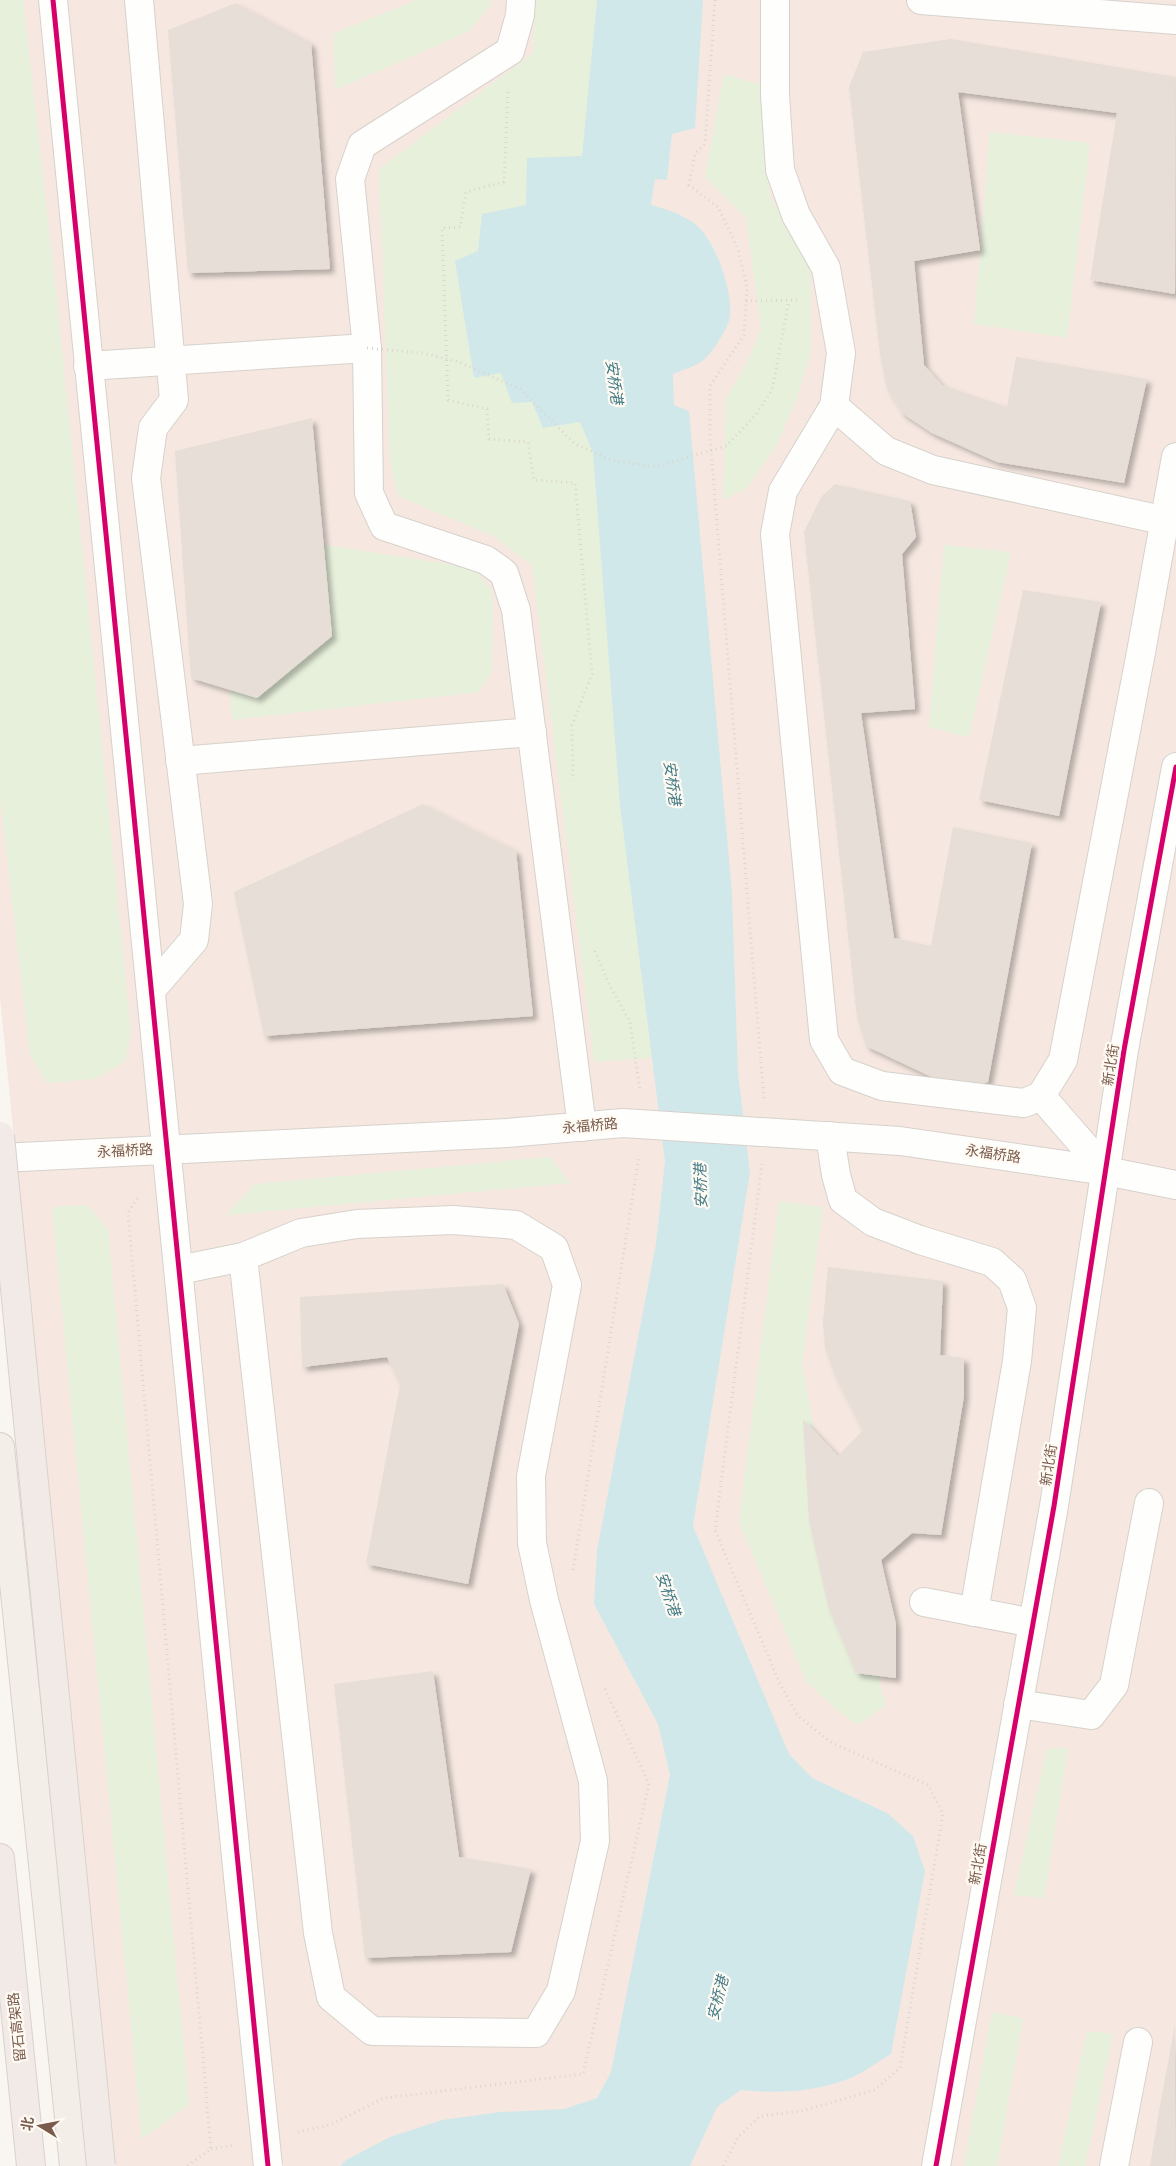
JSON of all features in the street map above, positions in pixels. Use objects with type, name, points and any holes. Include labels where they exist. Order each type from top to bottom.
[{"type":"highway","points":[[0,1136],[101,2166]]},
{"type":"highway","name":"留石高架路","points":[[0,1858],[32,2166]]},
{"type":"main road","points":[[0,1446],[74,2166]]},
{"type":"street","points":[[53,0],[268,2166]]},
{"type":"street","points":[[139,0],[174,400],[153,428],[146,478],[198,904],[194,940],[151,990]]},
{"type":"street","points":[[521,0],[520,15],[510,51],[362,145],[350,180],[367,348],[369,493],[384,526],[486,560],[504,573],[516,610],[582,1127]]},
{"type":"street","points":[[775,0],[775,95],[780,170],[796,215],[826,268],[841,353],[834,406],[783,491],[775,534],[824,1040],[842,1071],[882,1086],[1024,1103],[1041,1096],[1063,1060],[1170,522],[1176,456]]},
{"type":"street","points":[[921,0],[1176,20]]},
{"type":"street","points":[[88,366],[367,348]]},
{"type":"street","points":[[834,406],[886,451],[932,470],[1170,522]]},
{"type":"street","points":[[180,761],[532,732]]},
{"type":"street","name":"新北街","points":[[936,2166],[1054,1506],[1124,1050],[1176,767]]},
{"type":"street","points":[[1041,1096],[1106,1170]]},
{"type":"street","name":"永福桥路","points":[[0,1158],[650,1125],[900,1141],[1106,1170],[1176,1185]]},
{"type":"street","points":[[830,1136],[842,1200],[873,1222],[920,1240],[992,1262],[1012,1280],[1022,1308],[1016,1361],[974,1612]]},
{"type":"street","points":[[178,1270],[243,1258],[301,1233],[357,1224],[444,1221],[516,1224],[554,1248],[567,1285],[531,1476],[532,1543],[544,1600],[593,1781],[595,1841],[561,1991],[536,2034],[372,2031],[331,1997],[318,1933],[243,1258]]},
{"type":"street","points":[[1018,1704],[1091,1715],[1114,1686],[1149,1503]]},
{"type":"street","points":[[924,1602],[1033,1623]]},
{"type":"street","points":[[1114,2166],[1138,2042]]},
{"type":"path","points":[[510,51],[504,182],[466,192],[460,227],[442,228],[448,400],[487,409],[489,439],[528,442],[534,480],[575,483],[592,674],[572,725],[573,783]]},
{"type":"path","points":[[367,348],[423,353],[456,360],[520,389],[575,444],[611,460],[655,466],[726,446],[756,416],[772,390],[789,300]]},
{"type":"path","points":[[746,301],[831,300]]},
{"type":"path","points":[[593,948],[608,982],[630,1022],[650,1125]]},
{"type":"path","points":[[138,1197],[128,1213],[211,2149],[187,2166]]},
{"type":"shaded area","points":[[0,0],[1176,0],[1176,2166],[116,2166],[0,997]]},
{"type":"green space","points":[[0,0],[23,0],[56,291],[131,1033],[125,1062],[95,1079],[47,1083],[30,1055],[0,797]]},
{"type":"green space","points":[[416,0],[490,0],[491,5],[468,32],[335,90],[333,34]]},
{"type":"green space","points":[[535,0],[617,0],[627,162],[526,205],[482,214],[478,251],[455,261],[474,377],[501,373],[580,422],[595,447],[652,1058],[594,1062],[532,565],[493,536],[398,496],[390,461],[379,169],[533,53]]},
{"type":"green space","points":[[724,74],[762,85],[763,138],[770,196],[811,271],[811,352],[797,398],[776,446],[747,488],[723,500],[726,398],[747,362],[761,329],[746,218],[705,177]]},
{"type":"green space","points":[[990,132],[1090,143],[1067,338],[974,324]]},
{"type":"green space","points":[[288,539],[473,568],[493,592],[492,671],[479,692],[232,720],[219,544]]},
{"type":"green space","points":[[944,545],[1011,552],[969,737],[929,727]]},
{"type":"green space","points":[[550,1157],[570,1183],[226,1215],[255,1184]]},
{"type":"green space","points":[[779,1201],[823,1207],[802,1363],[829,1512],[886,1705],[858,1725],[834,1708],[806,1681],[739,1522]]},
{"type":"green space","points":[[87,1205],[108,1229],[189,2105],[142,2139],[52,1207]]},
{"type":"green space","points":[[1068,1748],[1044,1898],[1014,1895],[1047,1749]]},
{"type":"green space","points":[[992,2012],[1023,2018],[997,2166],[964,2166]]},
{"type":"green space","points":[[1087,2031],[1113,2034],[1085,2166],[1058,2166]]},
{"type":"water","name":"安桥港","points":[[597,0],[703,0],[695,128],[672,134],[667,180],[655,179],[651,205],[681,215],[696,225],[703,233],[722,268],[729,294],[730,307],[730,317],[726,328],[705,359],[698,364],[673,374],[674,405],[689,411],[732,893],[738,1074],[750,1172],[693,1526],[789,1754],[812,1778],[887,1813],[913,1836],[925,1871],[891,2054],[855,2076],[828,2086],[785,2092],[741,2090],[717,2107],[690,2166],[340,2166],[346,2160],[390,2137],[442,2120],[500,2112],[564,2109],[597,2098],[611,2072],[670,1775],[658,1724],[594,1604],[597,1550],[656,1244],[665,1161],[620,805],[593,453],[580,422],[543,428],[532,402],[512,403],[501,373],[474,378],[455,261],[478,251],[482,214],[526,205],[527,158],[582,156]]},
{"type":"building","points":[[236,3],[311,43],[330,269],[188,273],[168,30]]},
{"type":"building","points":[[951,39],[1176,77],[1175,294],[1090,280],[1117,113],[958,92],[980,250],[914,261],[924,365],[942,385],[1007,407],[1016,357],[1147,379],[1124,483],[997,462],[932,433],[902,413],[886,386],[880,354],[849,87],[863,52]]},
{"type":"building","points":[[312,418],[332,636],[257,698],[191,678],[175,451]]},
{"type":"building","points":[[835,484],[910,501],[916,537],[902,554],[915,709],[861,713],[894,938],[931,946],[953,827],[1032,843],[988,1082],[971,1087],[936,1079],[866,1046],[857,1017],[804,532],[821,497]]},
{"type":"building","points":[[1023,590],[1101,602],[1059,816],[979,800]]},
{"type":"building","points":[[423,804],[516,851],[533,1016],[264,1036],[234,892]]},
{"type":"building","points":[[828,1267],[943,1281],[940,1355],[964,1358],[964,1396],[941,1535],[912,1533],[881,1560],[896,1624],[896,1678],[856,1673],[828,1606],[809,1521],[803,1419],[838,1456],[863,1430],[836,1378],[825,1348],[823,1322]]},
{"type":"building","points":[[503,1284],[519,1324],[468,1584],[366,1564],[400,1384],[387,1357],[302,1367],[300,1297]]},
{"type":"building","points":[[433,1671],[459,1857],[531,1869],[511,1952],[365,1958],[334,1684]]},
{"type":"building","points":[[1175,2025],[1176,2166],[1150,2166],[1159,2111]]},
{"type":"cycle path","points":[[53,0],[268,2166]]},
{"type":"cycle path","points":[[936,2166],[1054,1506],[1124,1050],[1176,767]]}]
